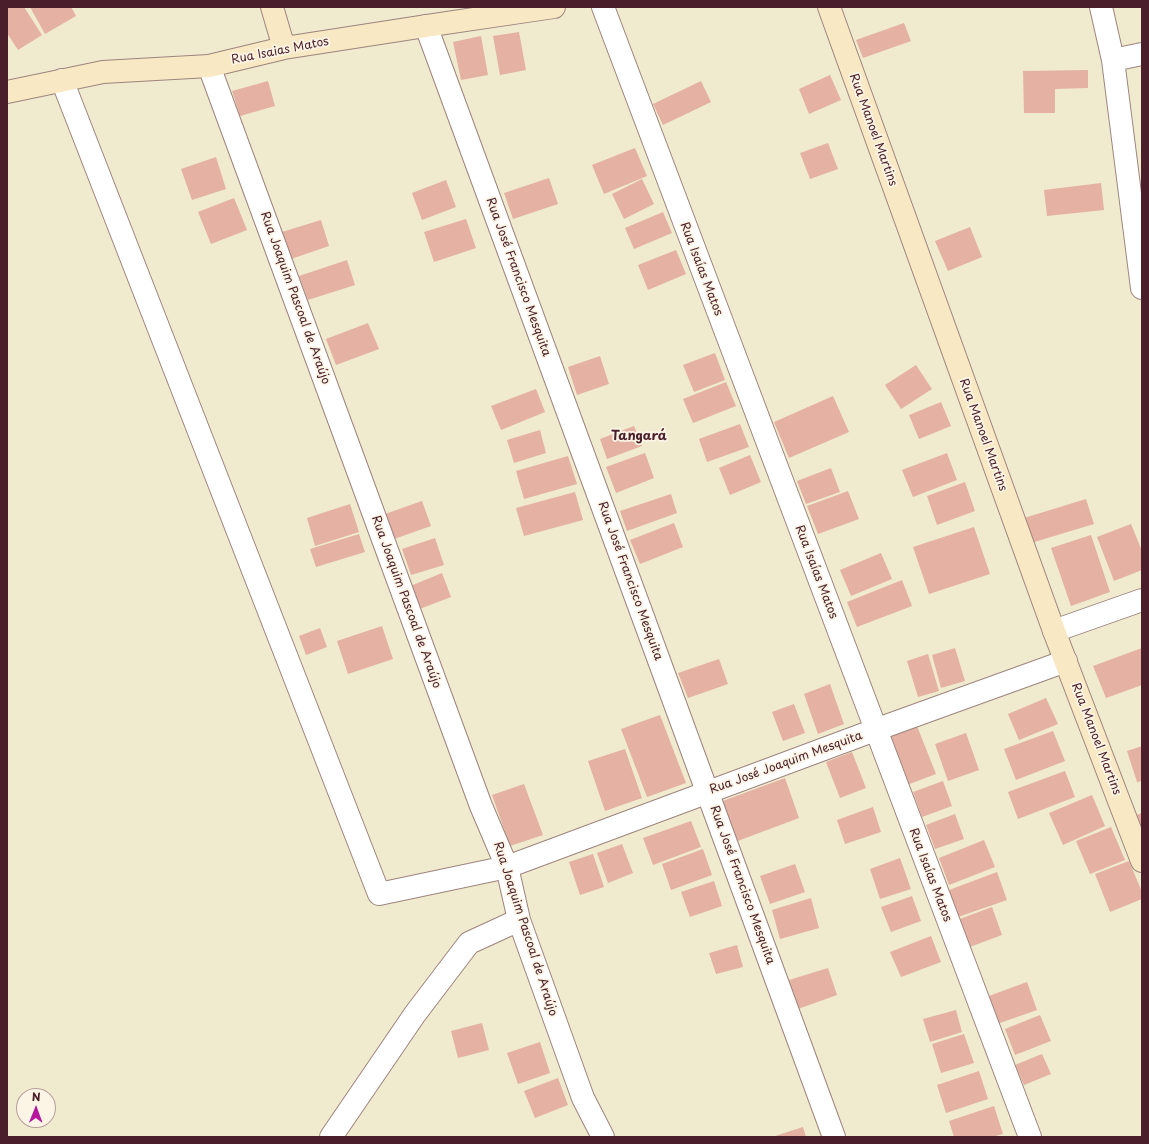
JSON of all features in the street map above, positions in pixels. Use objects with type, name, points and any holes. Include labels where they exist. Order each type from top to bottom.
[{"type":"street","points":[[272,7],[284,48]]},
{"type":"street","name":"Rua Isaias Matos","points":[[7,92],[103,72],[209,66],[284,48],[554,7]]},
{"type":"street","name":"Rua Isaías Matos","points":[[603,7],[1030,1137]]},
{"type":"street","name":"Rua Manoel Martins","points":[[829,7],[1054,631],[1142,861]]},
{"type":"street","points":[[1101,7],[1112,60],[1139,243],[1142,288]]},
{"type":"street","name":"Rua José Francisco Mesquita","points":[[426,26],[834,1137]]},
{"type":"street","points":[[1112,60],[1142,54]]},
{"type":"street","name":"Rua Joaquim Pascoal de Araújo","points":[[209,66],[479,799],[507,867],[519,920],[583,1098],[603,1137]]},
{"type":"street","name":"Rua José Joaquim Mesquita","points":[[62,80],[379,894],[507,867],[875,730],[1066,661]]},
{"type":"street","points":[[1054,631],[1142,600]]},
{"type":"street","points":[[332,1137],[415,1014],[469,943],[519,920]]},
{"type":"building","points":[[7,7],[24,7],[42,35],[18,50],[7,33]]},
{"type":"building","points":[[30,7],[71,7],[76,16],[45,34]]},
{"type":"building","points":[[904,23],[911,41],[863,58],[856,40]]},
{"type":"building","points":[[519,32],[526,70],[500,75],[493,36]]},
{"type":"building","points":[[481,36],[488,75],[461,80],[453,42]]},
{"type":"building","points":[[1088,70],[1088,88],[1055,89],[1055,113],[1024,113],[1023,71]]},
{"type":"building","points":[[830,75],[841,100],[809,114],[799,89]]},
{"type":"building","points":[[268,81],[275,106],[240,116],[232,91]]},
{"type":"building","points":[[701,81],[711,102],[663,125],[653,104]]},
{"type":"building","points":[[828,143],[838,169],[810,179],[800,153]]},
{"type":"building","points":[[635,148],[647,176],[604,194],[592,165]]},
{"type":"building","points":[[216,157],[226,189],[192,200],[181,169]]},
{"type":"building","points":[[549,178],[558,204],[513,219],[504,193]]},
{"type":"building","points":[[642,179],[654,204],[624,219],[612,194]]},
{"type":"building","points":[[446,180],[456,207],[422,220],[412,193]]},
{"type":"building","points":[[1101,183],[1104,210],[1047,216],[1044,190]]},
{"type":"building","points":[[234,198],[247,230],[211,244],[198,212]]},
{"type":"building","points":[[663,212],[672,233],[634,249],[625,228]]},
{"type":"building","points":[[466,219],[476,248],[434,262],[424,232]]},
{"type":"building","points":[[321,220],[329,246],[291,259],[282,232]]},
{"type":"building","points":[[970,227],[982,257],[948,271],[935,241]]},
{"type":"building","points":[[676,250],[686,274],[648,290],[638,265]]},
{"type":"building","points":[[347,260],[355,285],[308,300],[299,276]]},
{"type":"building","points":[[368,323],[379,349],[336,365],[326,339]]},
{"type":"building","points":[[715,353],[725,380],[694,392],[683,365]]},
{"type":"building","points":[[600,356],[609,384],[577,395],[568,367]]},
{"type":"building","points":[[916,365],[932,389],[901,409],[885,385]]},
{"type":"building","points":[[726,382],[736,406],[693,423],[683,399]]},
{"type":"building","points":[[536,389],[545,412],[501,430],[491,406]]},
{"type":"building","points":[[833,396],[849,432],[789,458],[774,422]]},
{"type":"building","points":[[941,402],[951,426],[919,439],[909,415]]},
{"type":"building","points":[[740,424],[749,447],[707,462],[699,439]]},
{"type":"building","points":[[634,426],[642,446],[607,459],[600,439]]},
{"type":"building","points":[[540,430],[546,453],[514,463],[507,440]]},
{"type":"building","points":[[645,453],[654,478],[616,493],[606,467]]},
{"type":"building","points":[[947,453],[957,480],[913,497],[902,470]]},
{"type":"building","points":[[750,455],[761,482],[730,495],[719,468]]},
{"type":"building","points":[[568,456],[577,484],[524,499],[516,471]]},
{"type":"building","points":[[831,468],[840,492],[806,504],[797,481]]},
{"type":"building","points":[[965,482],[975,511],[937,525],[927,496]]},
{"type":"building","points":[[848,491],[859,519],[818,534],[807,506]]},
{"type":"building","points":[[575,492],[583,520],[524,536],[516,508]]},
{"type":"building","points":[[671,494],[677,513],[627,531],[620,511]]},
{"type":"building","points":[[1086,499],[1094,524],[1031,543],[1024,518]]},
{"type":"building","points":[[422,501],[431,526],[394,539],[385,514]]},
{"type":"building","points":[[350,504],[359,532],[315,546],[307,518]]},
{"type":"building","points":[[674,523],[683,547],[640,564],[630,540]]},
{"type":"building","points":[[1131,524],[1142,551],[1142,570],[1114,581],[1097,537]]},
{"type":"building","points":[[974,527],[990,574],[929,594],[913,547]]},
{"type":"building","points":[[359,534],[365,552],[316,567],[310,549]]},
{"type":"building","points":[[1091,535],[1110,592],[1071,606],[1051,548]]},
{"type":"building","points":[[435,538],[444,565],[411,575],[402,549]]},
{"type":"building","points":[[881,553],[892,579],[851,596],[840,570]]},
{"type":"building","points":[[442,573],[451,597],[417,610],[408,587]]},
{"type":"building","points":[[902,580],[912,606],[857,627],[847,602]]},
{"type":"building","points":[[382,626],[393,659],[348,674],[337,641]]},
{"type":"building","points":[[320,628],[327,647],[306,655],[299,636]]},
{"type":"building","points":[[955,648],[965,681],[941,688],[932,655]]},
{"type":"building","points":[[1142,648],[1142,685],[1106,698],[1093,666]]},
{"type":"building","points":[[928,654],[939,691],[918,697],[907,661]]},
{"type":"building","points":[[719,659],[728,684],[688,698],[678,673]]},
{"type":"building","points":[[830,684],[844,724],[818,734],[804,694]]},
{"type":"building","points":[[1046,698],[1058,724],[1019,740],[1008,714]]},
{"type":"building","points":[[794,704],[805,733],[783,741],[772,712]]},
{"type":"building","points":[[660,715],[686,783],[647,797],[621,729]]},
{"type":"building","points":[[917,726],[936,774],[907,785],[889,737]]},
{"type":"building","points":[[1053,731],[1065,761],[1016,780],[1004,749]]},
{"type":"building","points":[[966,733],[979,770],[948,781],[935,744]]},
{"type":"building","points":[[1142,746],[1142,781],[1137,782],[1127,751]]},
{"type":"building","points":[[625,749],[642,798],[605,811],[588,761]]},
{"type":"building","points":[[852,752],[866,788],[840,798],[826,762]]},
{"type":"building","points":[[1065,771],[1075,797],[1018,819],[1008,792]]},
{"type":"building","points":[[785,778],[799,818],[735,842],[720,802]]},
{"type":"building","points":[[943,781],[952,806],[922,817],[913,792]]},
{"type":"building","points":[[524,784],[543,835],[510,846],[492,795]]},
{"type":"building","points":[[1092,795],[1105,826],[1063,845],[1049,813]]},
{"type":"building","points":[[873,807],[881,832],[845,844],[837,820]]},
{"type":"building","points":[[1142,813],[1142,836],[1134,816]]},
{"type":"building","points":[[955,814],[964,839],[935,849],[926,825]]},
{"type":"building","points":[[691,821],[701,847],[653,865],[643,838]]},
{"type":"building","points":[[1111,827],[1125,860],[1090,874],[1076,841]]},
{"type":"building","points":[[984,840],[995,867],[949,885],[939,858]]},
{"type":"building","points":[[622,844],[633,873],[608,883],[597,853]]},
{"type":"building","points":[[703,849],[712,875],[671,890],[662,864]]},
{"type":"building","points":[[593,854],[604,887],[580,895],[569,862]]},
{"type":"building","points":[[900,858],[911,889],[880,899],[870,869]]},
{"type":"building","points":[[1129,861],[1142,892],[1142,899],[1110,912],[1095,874]]},
{"type":"building","points":[[795,864],[805,892],[770,904],[760,876]]},
{"type":"building","points":[[997,872],[1007,900],[958,917],[949,890]]},
{"type":"building","points":[[714,881],[722,906],[690,917],[681,892]]},
{"type":"building","points":[[912,896],[921,921],[891,932],[881,907]]},
{"type":"building","points":[[811,898],[819,928],[780,939],[772,910]]},
{"type":"building","points":[[992,907],[1002,935],[967,948],[957,920]]},
{"type":"building","points":[[931,936],[941,962],[901,977],[890,952]]},
{"type":"building","points":[[737,945],[743,967],[716,974],[709,953]]},
{"type":"building","points":[[828,968],[837,995],[798,1009],[789,980]]},
{"type":"building","points":[[1027,982],[1037,1010],[997,1024],[986,997]]},
{"type":"building","points":[[956,1010],[962,1032],[930,1042],[923,1019]]},
{"type":"building","points":[[1040,1015],[1051,1041],[1015,1055],[1005,1029]]},
{"type":"building","points":[[482,1023],[489,1050],[458,1058],[451,1031]]},
{"type":"building","points":[[964,1034],[974,1063],[941,1073],[932,1044]]},
{"type":"building","points":[[540,1042],[550,1073],[518,1084],[507,1053]]},
{"type":"building","points":[[1042,1054],[1051,1074],[1024,1085],[1015,1065]]},
{"type":"building","points":[[979,1071],[988,1099],[946,1113],[937,1085]]},
{"type":"building","points":[[558,1078],[568,1105],[535,1118],[524,1091]]},
{"type":"building","points":[[994,1106],[1003,1134],[992,1137],[954,1137],[949,1121]]},
{"type":"building","points":[[803,1127],[806,1137],[772,1137]]},
{"type":"district","name":"Tangará","points":[[639,436]]}]
